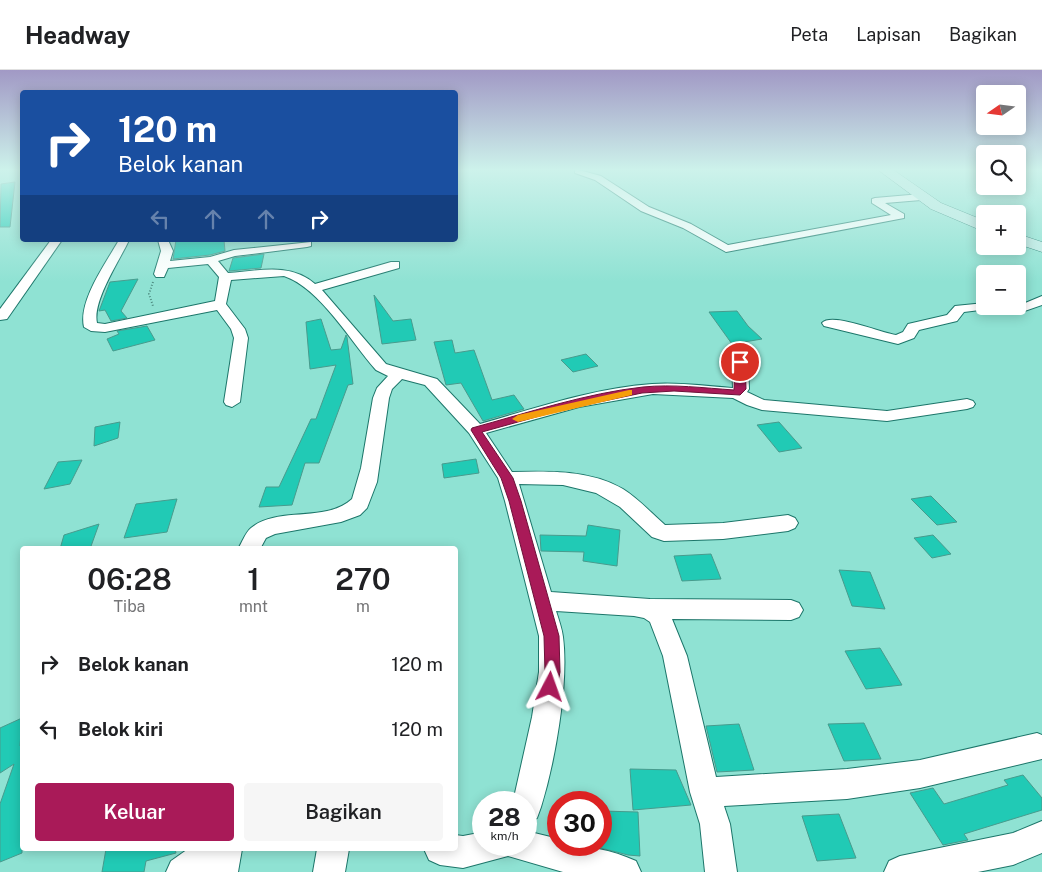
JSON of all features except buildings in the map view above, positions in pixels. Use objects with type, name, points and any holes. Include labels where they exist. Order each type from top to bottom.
[{"type":"street","points":[[641,206],[686,226],[726,249],[900,216],[884,206]]},
{"type":"street","points":[[937,206],[976,223]]},
{"type":"street","points":[[2,316],[56,242]]},
{"type":"street","points":[[123,242],[91,306],[88,320],[89,325],[95,328],[105,328],[220,304]]},
{"type":"street","points":[[164,242],[167,251],[161,270],[211,260],[234,252],[307,244]]},
{"type":"street","points":[[1026,242],[1042,248]]},
{"type":"street","points":[[211,260],[225,277],[220,304],[238,329],[240,338],[232,402]]},
{"type":"street","points":[[313,289],[395,266]]},
{"type":"street","points":[[225,277],[290,273],[313,289],[377,363],[388,371],[431,382],[467,417],[507,478],[552,636],[552,672],[531,791]]},
{"type":"street","points":[[1026,306],[1042,300]]},
{"type":"street","points":[[829,323],[845,324],[880,337],[898,340],[909,335],[916,325],[952,318],[960,309],[976,308]]},
{"type":"street","points":[[737,393],[741,389],[740,362]]},
{"type":"street","points":[[251,546],[260,532],[277,526],[335,516],[351,511],[359,504],[366,486],[380,398],[385,388],[398,374]]},
{"type":"street","points":[[476,430],[560,407],[642,390],[674,388],[737,393],[762,405],[888,416],[966,404]]},
{"type":"street","points":[[507,478],[570,479],[596,486],[616,494],[659,532],[664,533],[723,531],[788,523]]},
{"type":"street","points":[[541,601],[650,609],[791,610]]},
{"type":"street","points":[[650,609],[659,616],[664,625],[675,656],[705,792],[714,824],[721,872]]},
{"type":"street","points":[[705,792],[847,784],[920,774],[1037,747]]},
{"type":"street","points":[[900,872],[1013,849],[1042,837]]},
{"type":"street","points":[[455,851],[472,850]]},
{"type":"street","points":[[537,850],[625,872]]},
{"type":"street","points":[[182,872],[212,851]]},
{"type":"street","points":[[222,872],[226,851]]},
{"type":"street","points":[[329,872],[333,851]]},
{"type":"path","points":[[159,317],[149,299],[149,289],[161,270]]},
{"type":"slow traffic","points":[[518,419],[560,407],[629,393]]},
{"type":"route","points":[[550,687],[552,636],[515,501],[507,478],[476,430],[560,407],[642,390],[674,388],[737,393],[741,389],[740,362]]}]
